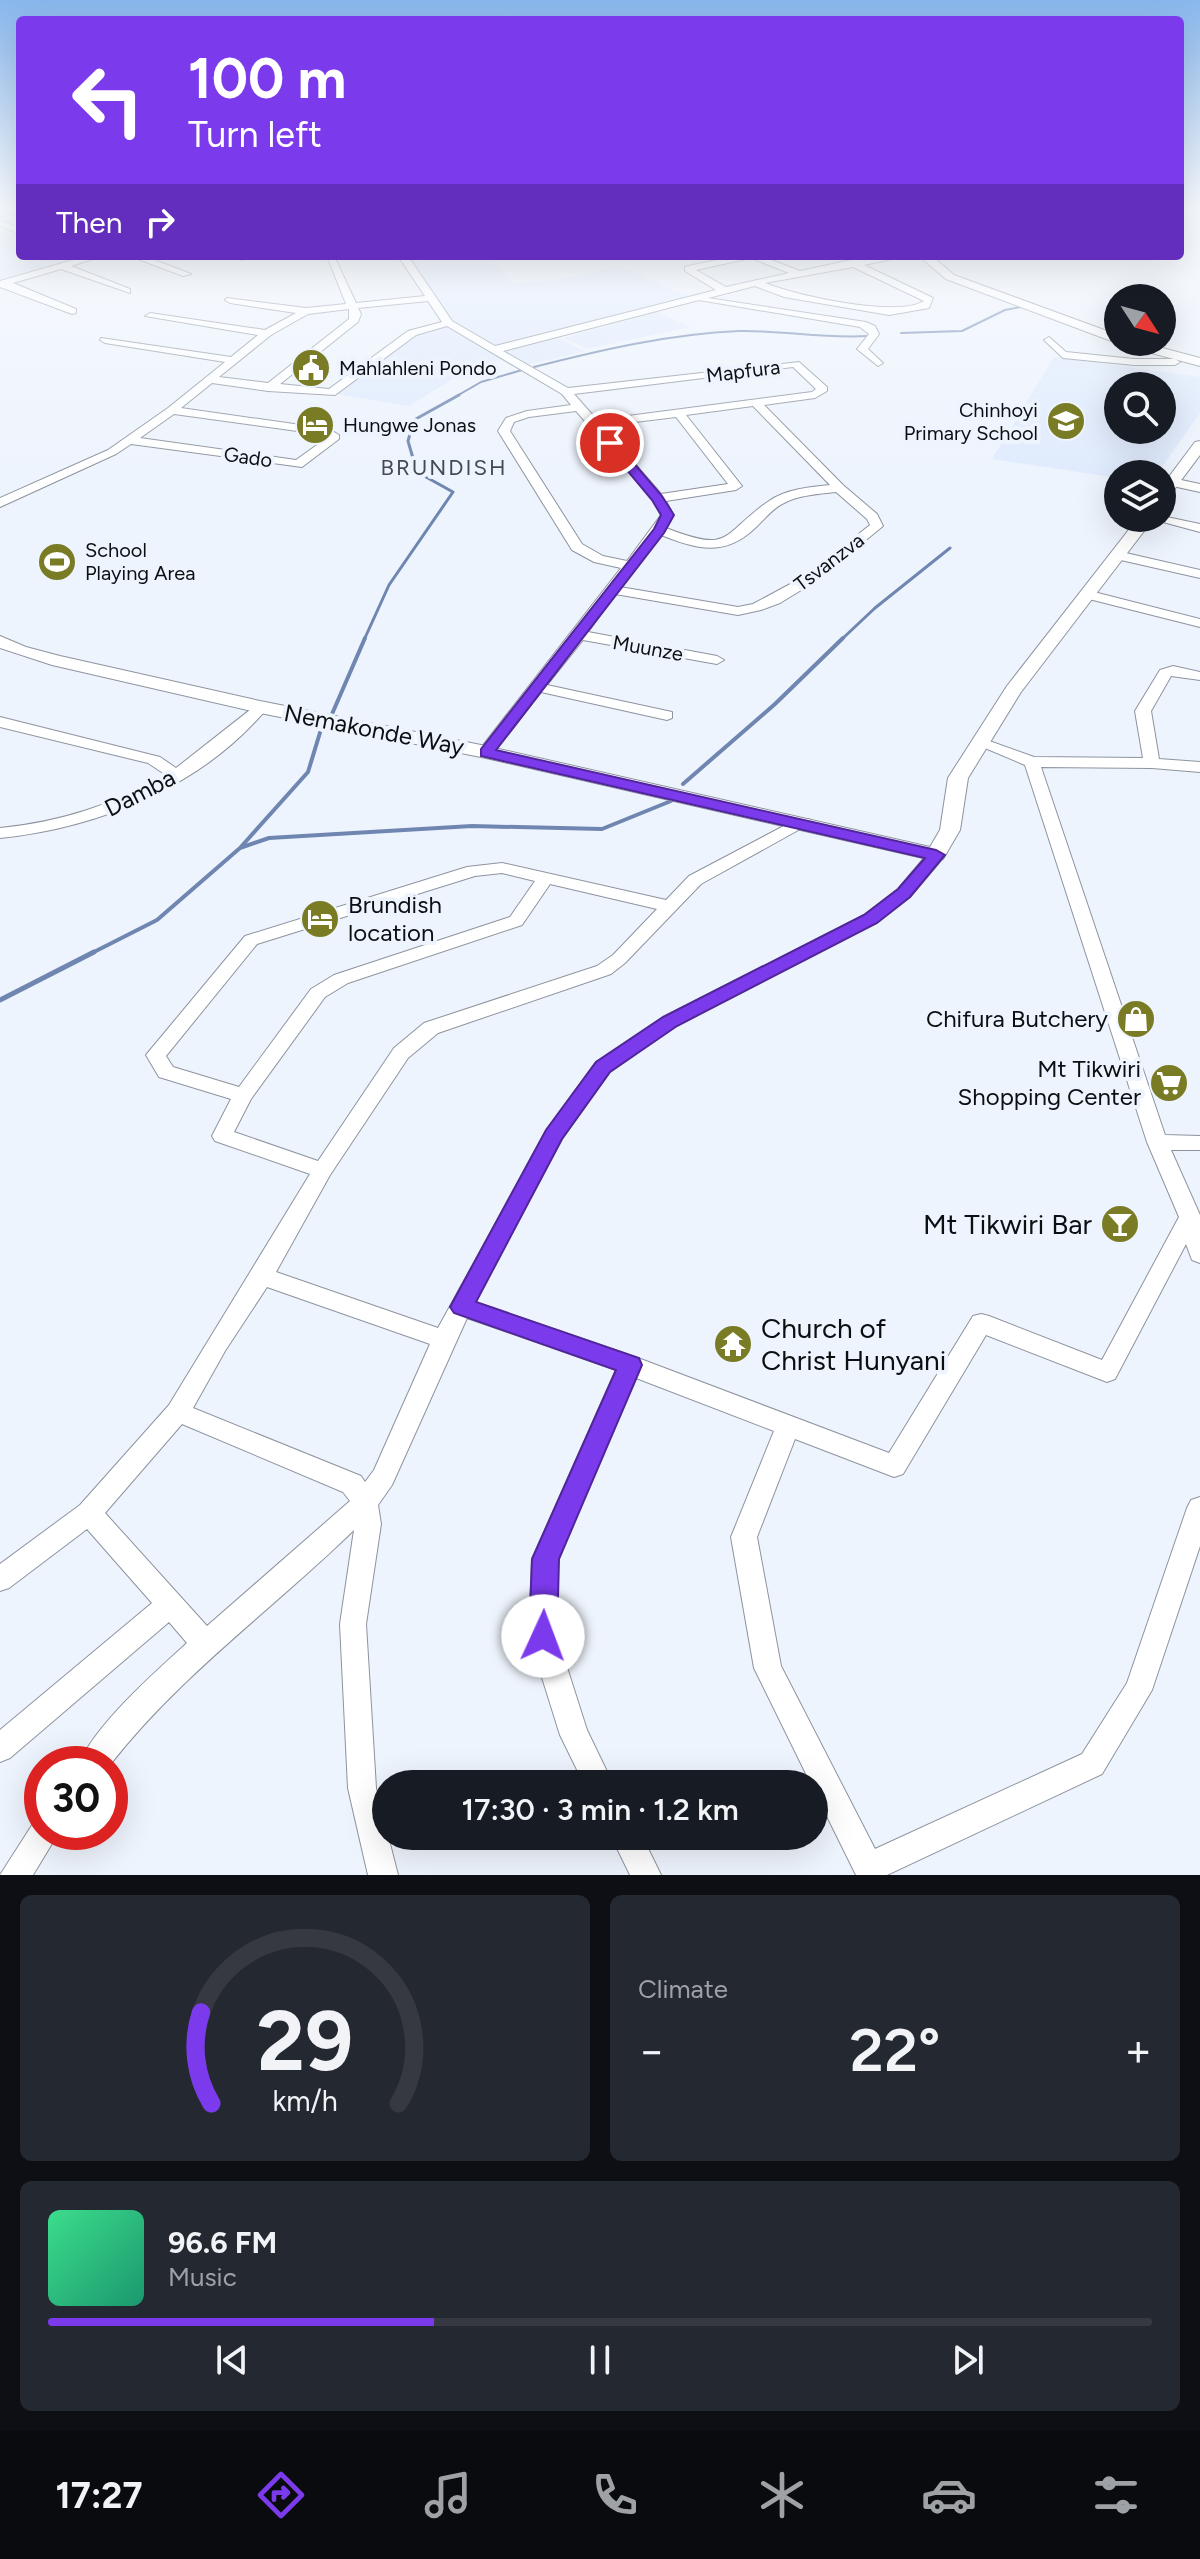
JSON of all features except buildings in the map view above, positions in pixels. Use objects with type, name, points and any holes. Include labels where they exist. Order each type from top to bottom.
[{"type":"street","points":[[28,294],[72,311]]},
{"type":"street","points":[[268,388],[354,320],[356,314],[347,294]]},
{"type":"street","points":[[426,294],[448,323],[566,392],[658,498],[667,515],[659,530],[611,589],[579,635],[486,752]]},
{"type":"street","points":[[493,350],[715,294]]},
{"type":"street","points":[[783,294],[889,312],[926,306],[930,300],[916,294]]},
{"type":"street","points":[[995,294],[1104,334]]},
{"type":"street","points":[[230,300],[306,311],[429,298]]},
{"type":"street","points":[[698,298],[862,324],[871,328],[874,334],[862,349],[878,363]]},
{"type":"street","points":[[0,503],[112,452],[172,410],[267,333],[306,311]]},
{"type":"street","points":[[150,316],[267,333]]},
{"type":"street","points":[[209,379],[331,393],[412,333],[448,323]]},
{"type":"street","points":[[105,340],[233,360]]},
{"type":"street","points":[[1049,340],[1063,355],[1134,362],[1175,362]]},
{"type":"street","points":[[1176,356],[1200,362]]},
{"type":"street","name":"Mapfura","points":[[566,392],[795,364],[823,389],[815,395],[594,424]]},
{"type":"street","name":"Tsvanzva","points":[[611,589],[738,611],[755,610],[782,598],[877,526],[873,517],[839,488],[755,402]]},
{"type":"street","points":[[580,407],[527,414],[510,420],[504,431],[577,547],[599,559],[631,566]]},
{"type":"street","name":"Gado","points":[[130,440],[298,464],[335,437],[329,432],[172,410]]},
{"type":"street","points":[[658,498],[736,486],[678,412]]},
{"type":"street","points":[[1176,477],[1199,447]]},
{"type":"street","points":[[1176,483],[1200,488]]},
{"type":"street","points":[[659,530],[706,545],[718,545],[734,538],[776,501],[816,490],[839,488]]},
{"type":"street","points":[[1176,523],[1200,528]]},
{"type":"street","points":[[106,1746],[205,1643],[365,1503],[383,1477],[444,1339],[554,1135],[603,1067],[670,1021],[870,919],[904,893],[936,855],[950,830],[958,778],[1013,690],[1135,532]]},
{"type":"street","points":[[1117,555],[1200,574]]},
{"type":"street","points":[[1086,594],[1200,623]]},
{"type":"street","name":"Muunze","points":[[579,635],[717,660]]},
{"type":"street","name":"Nemakonde Way","points":[[0,641],[20,651],[58,661],[260,707],[486,752],[936,855]]},
{"type":"street","points":[[1152,763],[1143,711],[1165,673],[1173,670],[1200,676]]},
{"type":"street","points":[[538,687],[667,715]]},
{"type":"street","name":"Damba","points":[[0,833],[38,831],[97,815],[177,775],[209,755],[260,707]]},
{"type":"street","points":[[0,722],[154,760],[177,775]]},
{"type":"street","points":[[981,743],[1032,762],[1152,763],[1200,767]]},
{"type":"street","points":[[1032,762],[1157,1142],[1190,1217],[1200,1254]]},
{"type":"street","points":[[0,1579],[89,1513],[178,1412],[323,1170],[401,1053],[431,1028],[604,970],[619,959],[695,880],[803,823]]},
{"type":"street","points":[[243,1096],[166,1072],[156,1055],[251,940],[473,871],[502,868],[668,906]]},
{"type":"street","points":[[323,1170],[222,1136],[243,1096],[318,993],[341,979],[516,921],[545,878]]},
{"type":"street","points":[[1157,1142],[1200,1143]]},
{"type":"street","points":[[462,1307],[630,1365],[894,1466],[981,1323],[1107,1372],[1190,1217]]},
{"type":"street","points":[[262,1276],[444,1339]]},
{"type":"street","points":[[592,1770],[574,1735],[543,1636],[545,1559],[630,1365]]},
{"type":"street","points":[[178,1412],[352,1484],[365,1503],[368,1524],[353,1624],[362,1788],[383,1875]]},
{"type":"street","points":[[788,1425],[744,1537],[768,1668],[870,1871],[1092,1764],[1138,1690],[1200,1508]]},
{"type":"street","points":[[89,1513],[205,1643]]},
{"type":"street","points":[[0,1748],[170,1604]]},
{"type":"street","points":[[15,1875],[32,1850]]},
{"type":"street","points":[[633,1850],[646,1875]]},
{"type":"shaded area","points":[[423,294],[682,294],[697,300],[556,337],[585,351],[527,365],[513,357],[469,369],[409,406],[336,394],[410,336],[443,326]]},
{"type":"shaded area","points":[[657,312],[691,327],[586,349],[563,338]]},
{"type":"shaded area","name":"Chinhoyi Primary School","points":[[1054,357],[1164,372],[1104,372],[1104,444],[1176,444],[1176,374],[1200,377],[1200,413],[1167,460],[1104,460],[1104,476],[992,459]]},
{"type":"waterway","points":[[901,333],[962,331],[1005,310],[1021,307]]},
{"type":"waterway","points":[[534,367],[635,344],[713,333],[755,331],[867,336]]},
{"type":"waterway","points":[[455,397],[481,382],[522,370]]},
{"type":"waterway","points":[[364,640],[389,585],[453,492],[417,472],[408,441],[414,420],[459,395]]},
{"type":"waterway","points":[[841,640],[875,608],[950,548]]},
{"type":"waterway","points":[[332,714],[365,638]]},
{"type":"waterway","points":[[683,784],[775,704],[843,638]]},
{"type":"waterway","points":[[240,848],[308,772],[322,726]]},
{"type":"waterway","points":[[240,848],[269,838],[472,826],[602,829],[671,801]]},
{"type":"waterway","points":[[90,954],[157,920],[240,848]]},
{"type":"waterway","points":[[0,1000],[94,952]]},
{"type":"place","name":"Mahlahleni Pondo","points":[[311,368]]},
{"type":"place","name":"Chinhoyi Primary School","points":[[1066,421]]},
{"type":"place","name":"Hungwe Jonas","points":[[315,425]]},
{"type":"place","name":"School Playing Area","points":[[57,562]]},
{"type":"place","name":"Brundish location","points":[[320,919]]},
{"type":"place","name":"Chifura Butchery","points":[[1136,1019]]},
{"type":"place","name":"Mt Tikwiri Shopping Center","points":[[1169,1083]]},
{"type":"place","name":"Mt Tikwiri Bar","points":[[1120,1224]]},
{"type":"place","name":"Church of Christ Hunyani","points":[[733,1344]]},
{"type":"district","name":"BRUNDISH","points":[[444,467]]},
{"type":"route","points":[[543,1636],[545,1559],[630,1365],[462,1307],[554,1135],[603,1067],[670,1021],[870,919],[904,893],[936,855],[486,752],[579,635],[611,589],[659,530],[667,515],[658,498],[610,443]]}]
